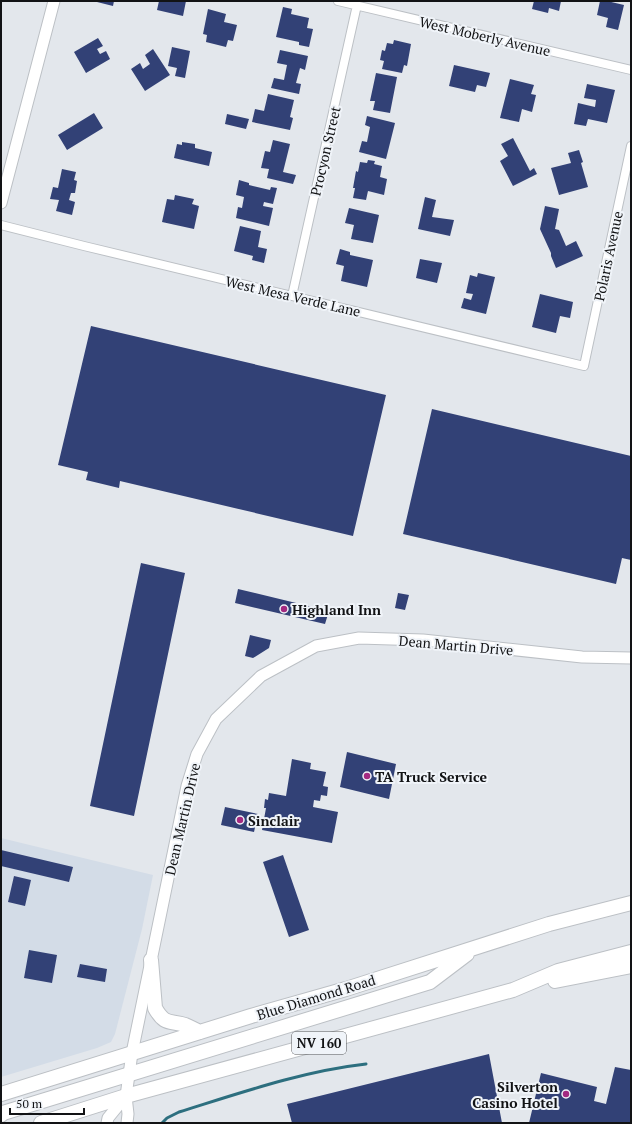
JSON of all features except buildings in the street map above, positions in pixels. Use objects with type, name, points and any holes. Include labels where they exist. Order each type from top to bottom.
[{"type":"highway","name":"Blue Diamond Road","points":[[1,1094],[200,1032],[346,989],[549,924],[631,903]]},
{"type":"highway","points":[[1,1115],[3,1113],[430,982],[475,948]]},
{"type":"highway","name":"NV 160","points":[[41,1123],[60,1121],[126,1096],[513,990],[558,971],[631,952]]},
{"type":"highway","points":[[151,960],[155,1008],[159,1015],[168,1022],[184,1025],[200,1032]]},
{"type":"highway","points":[[513,990],[631,966]]},
{"type":"main road","points":[[1,203],[54,1]]},
{"type":"main road","name":"Dean Martin Drive","points":[[126,1123],[128,1114],[126,1096],[132,1053],[187,786],[198,754],[216,719],[260,676],[316,646],[359,638],[423,640],[582,657],[631,658]]},
{"type":"main road","points":[[107,1123],[108,1118],[126,1096]]},
{"type":"street","name":"West Moberly Avenue","points":[[338,1],[631,70]]},
{"type":"street","name":"Procyon Street","points":[[292,296],[357,6]]},
{"type":"street","name":"Polaris Avenue","points":[[584,366],[631,146]]},
{"type":"street","name":"West Mesa Verde Lane","points":[[1,225],[584,366]]},
{"type":"shaded area","points":[[1,838],[153,875],[142,929],[115,1034],[111,1042],[97,1048],[1,1077]]},
{"type":"waterway","points":[[162,1123],[167,1118],[179,1112],[248,1090],[295,1077],[342,1067],[366,1064]]},
{"type":"place","name":"Highland Inn","points":[[284,609]]},
{"type":"place","name":"TA Truck Service","points":[[367,776]]},
{"type":"place","name":"Sinclair","points":[[240,820]]},
{"type":"place","name":"Silverton Casino Hotel","points":[[566,1094]]}]
